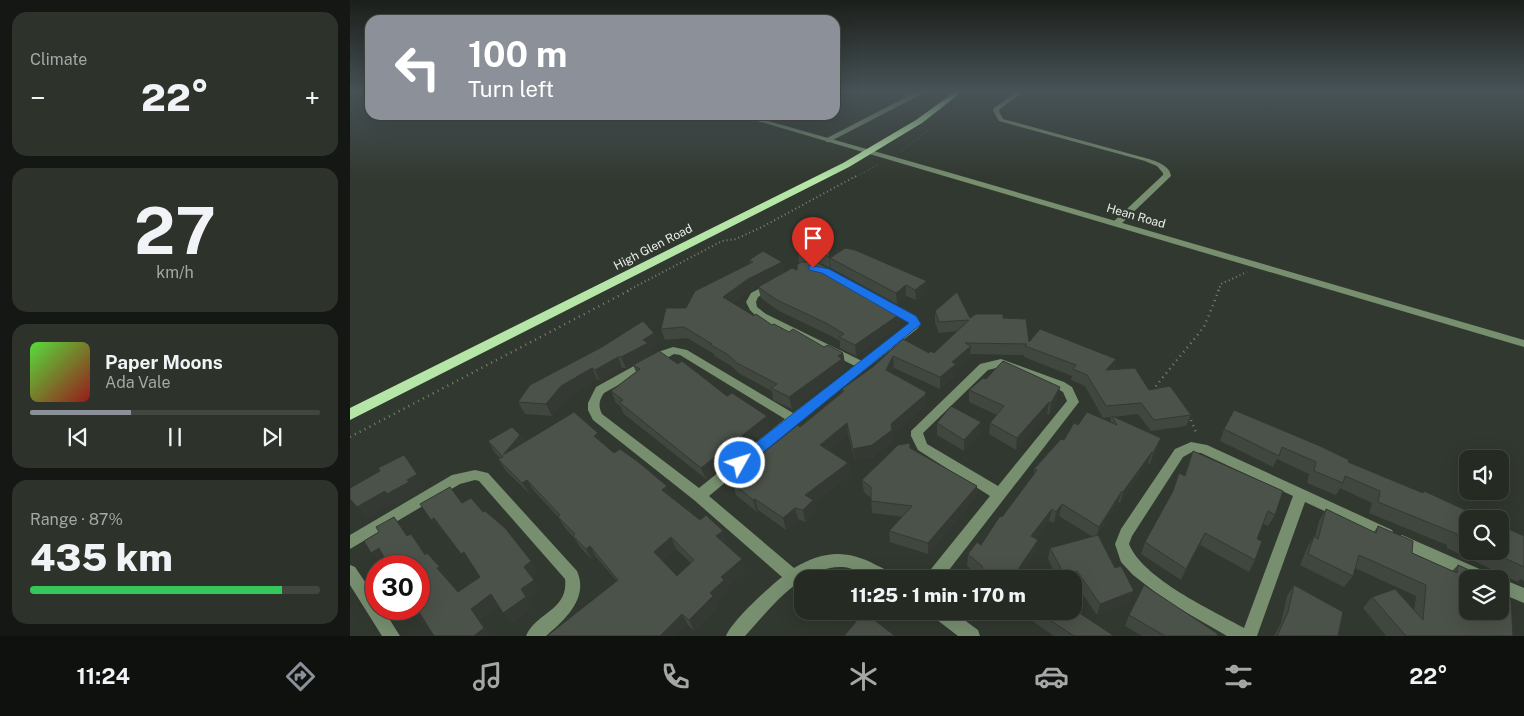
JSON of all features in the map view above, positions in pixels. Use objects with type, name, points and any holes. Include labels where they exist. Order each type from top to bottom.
[{"type":"main road","name":"High Glen Road","points":[[350,415],[869,152],[920,121]]},
{"type":"street","name":"Hean Road","points":[[760,121],[1524,344]]},
{"type":"street","points":[[1004,121],[1147,160],[1159,165],[1167,172],[1167,176],[1158,186],[1116,224]]},
{"type":"street","points":[[777,282],[754,295],[751,302],[753,308],[762,316],[863,366]]},
{"type":"street","points":[[699,496],[916,324],[912,318],[868,294]]},
{"type":"street","points":[[734,636],[792,577],[699,496],[597,416],[593,409],[594,399],[600,390],[673,350],[683,352],[794,419]]},
{"type":"street","points":[[939,570],[1073,402],[1068,390],[1060,384],[1001,363],[984,367],[918,431],[917,436],[922,447],[999,494]]},
{"type":"street","points":[[1243,636],[1149,582],[1126,556],[1122,544],[1126,533],[1178,453],[1191,447],[1202,448],[1466,570]]},
{"type":"street","points":[[350,543],[457,479],[475,474],[483,477],[572,576],[575,586],[572,598],[534,636]]},
{"type":"street","points":[[1249,636],[1301,494]]},
{"type":"street","points":[[804,570],[817,563],[842,560],[866,566],[872,570]]},
{"type":"street","points":[[350,572],[392,636]]},
{"type":"street","points":[[1509,589],[1524,596]]},
{"type":"street","points":[[950,620],[972,636]]},
{"type":"lane","points":[[828,140],[865,121]]},
{"type":"path","points":[[350,437],[722,242],[736,239],[762,227],[891,158],[941,121]]},
{"type":"path","points":[[1162,391],[1155,387],[1204,327],[1221,284],[1262,266]]},
{"type":"path","points":[[1189,414],[1202,448]]},
{"type":"building","points":[[816,233],[815,238],[830,238],[829,257],[822,254],[798,253],[799,235]]},
{"type":"building","points":[[845,248],[855,250],[927,281],[915,290],[906,285],[896,293],[830,258]]},
{"type":"building","points":[[763,251],[782,262],[748,279],[723,297],[754,316],[756,314],[772,325],[774,324],[789,332],[793,329],[824,347],[828,345],[843,353],[838,356],[842,359],[789,397],[771,388],[777,384],[737,363],[727,354],[684,327],[661,329],[666,308],[686,308],[695,291],[753,262],[749,260]]},
{"type":"building","points":[[801,262],[816,262],[887,300],[882,304],[900,314],[855,345],[839,337],[844,334],[828,324],[777,300],[758,287],[792,268],[797,270],[797,265]]},
{"type":"building","points":[[957,292],[970,318],[976,314],[1003,314],[1003,318],[1026,319],[1029,342],[1040,329],[1116,359],[1106,370],[1135,368],[1149,390],[1170,386],[1191,415],[1154,420],[1141,403],[1106,406],[1087,375],[1073,369],[1076,365],[1025,346],[1027,344],[965,343],[971,346],[952,362],[956,364],[940,377],[893,356],[886,370],[926,392],[926,394],[891,424],[892,430],[872,445],[853,449],[847,423],[820,445],[848,463],[805,495],[813,500],[803,510],[795,508],[783,518],[755,499],[753,500],[733,483],[762,458],[759,456],[798,425],[800,427],[844,391],[842,389],[874,366],[903,339],[929,353],[931,351],[934,353],[969,320],[939,322],[935,311]]},
{"type":"building","points":[[643,321],[654,333],[643,340],[648,343],[595,370],[592,368],[561,386],[546,404],[518,402],[530,385],[602,347]]},
{"type":"building","points":[[659,351],[678,364],[682,361],[727,396],[732,393],[767,416],[701,468],[619,402],[623,400],[611,391],[640,369],[633,365]]},
{"type":"building","points":[[1003,361],[1060,387],[1051,403],[1049,402],[1017,438],[990,423],[1004,406],[969,390],[983,378],[986,379]]},
{"type":"building","points":[[951,406],[981,422],[964,440],[937,423]]},
{"type":"building","points":[[1234,410],[1320,446],[1349,460],[1348,462],[1423,493],[1424,491],[1465,510],[1459,510],[1459,537],[1457,534],[1378,502],[1380,491],[1345,476],[1343,483],[1314,471],[1316,462],[1282,447],[1279,456],[1224,429]]},
{"type":"building","points":[[574,412],[598,433],[594,436],[614,453],[620,449],[637,461],[667,486],[662,490],[700,520],[706,515],[723,531],[716,536],[742,559],[721,577],[724,580],[710,593],[713,596],[689,620],[682,614],[660,636],[547,636],[618,580],[590,546],[586,549],[573,536],[575,534],[558,517],[560,515],[527,480],[522,483],[498,459],[503,457],[488,441],[512,427],[520,435],[503,455]],"holes":[[[671,537],[694,560],[677,576],[654,552]]]},
{"type":"building","points":[[1087,412],[1117,425],[1112,416],[1161,438],[1153,453],[1122,491],[1099,527],[1062,504],[1056,512],[1052,509],[1031,536],[1038,540],[1018,570],[981,570],[983,567],[968,554],[977,542],[981,545],[1000,516],[1002,517],[1037,470],[1034,469],[1061,439],[1064,440],[1074,423],[1078,425]]},
{"type":"building","points":[[910,443],[910,448],[977,486],[928,543],[889,531],[912,506],[871,501],[871,487],[862,480],[898,445]]},
{"type":"building","points":[[1193,451],[1283,491],[1275,515],[1268,511],[1257,539],[1262,541],[1255,560],[1205,533],[1186,569],[1145,542],[1173,491],[1179,473],[1185,476]]},
{"type":"building","points":[[404,455],[417,474],[407,480],[409,482],[387,494],[385,491],[357,507],[350,499],[350,488],[380,471],[378,468]]},
{"type":"building","points":[[450,487],[462,503],[471,498],[483,512],[485,511],[505,528],[531,561],[524,567],[534,580],[521,589],[526,597],[503,613],[491,594],[471,609],[484,628],[474,636],[434,636],[424,620],[430,620],[430,556],[440,567],[437,568],[458,592],[480,577],[464,552],[461,554],[434,518],[431,520],[420,504]]},
{"type":"building","points":[[1326,509],[1376,533],[1378,526],[1413,541],[1412,553],[1457,573],[1458,565],[1469,570],[1459,570],[1459,620],[1509,620],[1509,599],[1511,600],[1513,636],[1406,636],[1372,597],[1395,589],[1423,620],[1426,585],[1359,555],[1353,576],[1308,554],[1314,536],[1318,539]]},
{"type":"building","points":[[394,517],[407,536],[411,534],[425,555],[383,555],[379,548],[371,553],[364,541],[379,532],[376,527]]},
{"type":"building","points":[[1509,529],[1524,536],[1524,567],[1509,560]]},
{"type":"building","points":[[1098,535],[1115,568],[1121,566],[1134,591],[1100,604],[1082,578],[1082,570],[1062,570],[1050,548]]},
{"type":"building","points":[[1144,585],[1218,634],[1217,636],[1165,636],[1129,615]]},
{"type":"building","points":[[1294,585],[1343,612],[1338,636],[1277,636],[1288,612]]},
{"type":"building","points":[[1082,615],[1114,636],[1074,636],[1050,620],[1082,620]]},
{"type":"building","points":[[857,620],[874,620],[895,636],[844,636]]},
{"type":"route","points":[[740,463],[916,324],[912,318],[843,280],[820,268],[813,268]]}]
